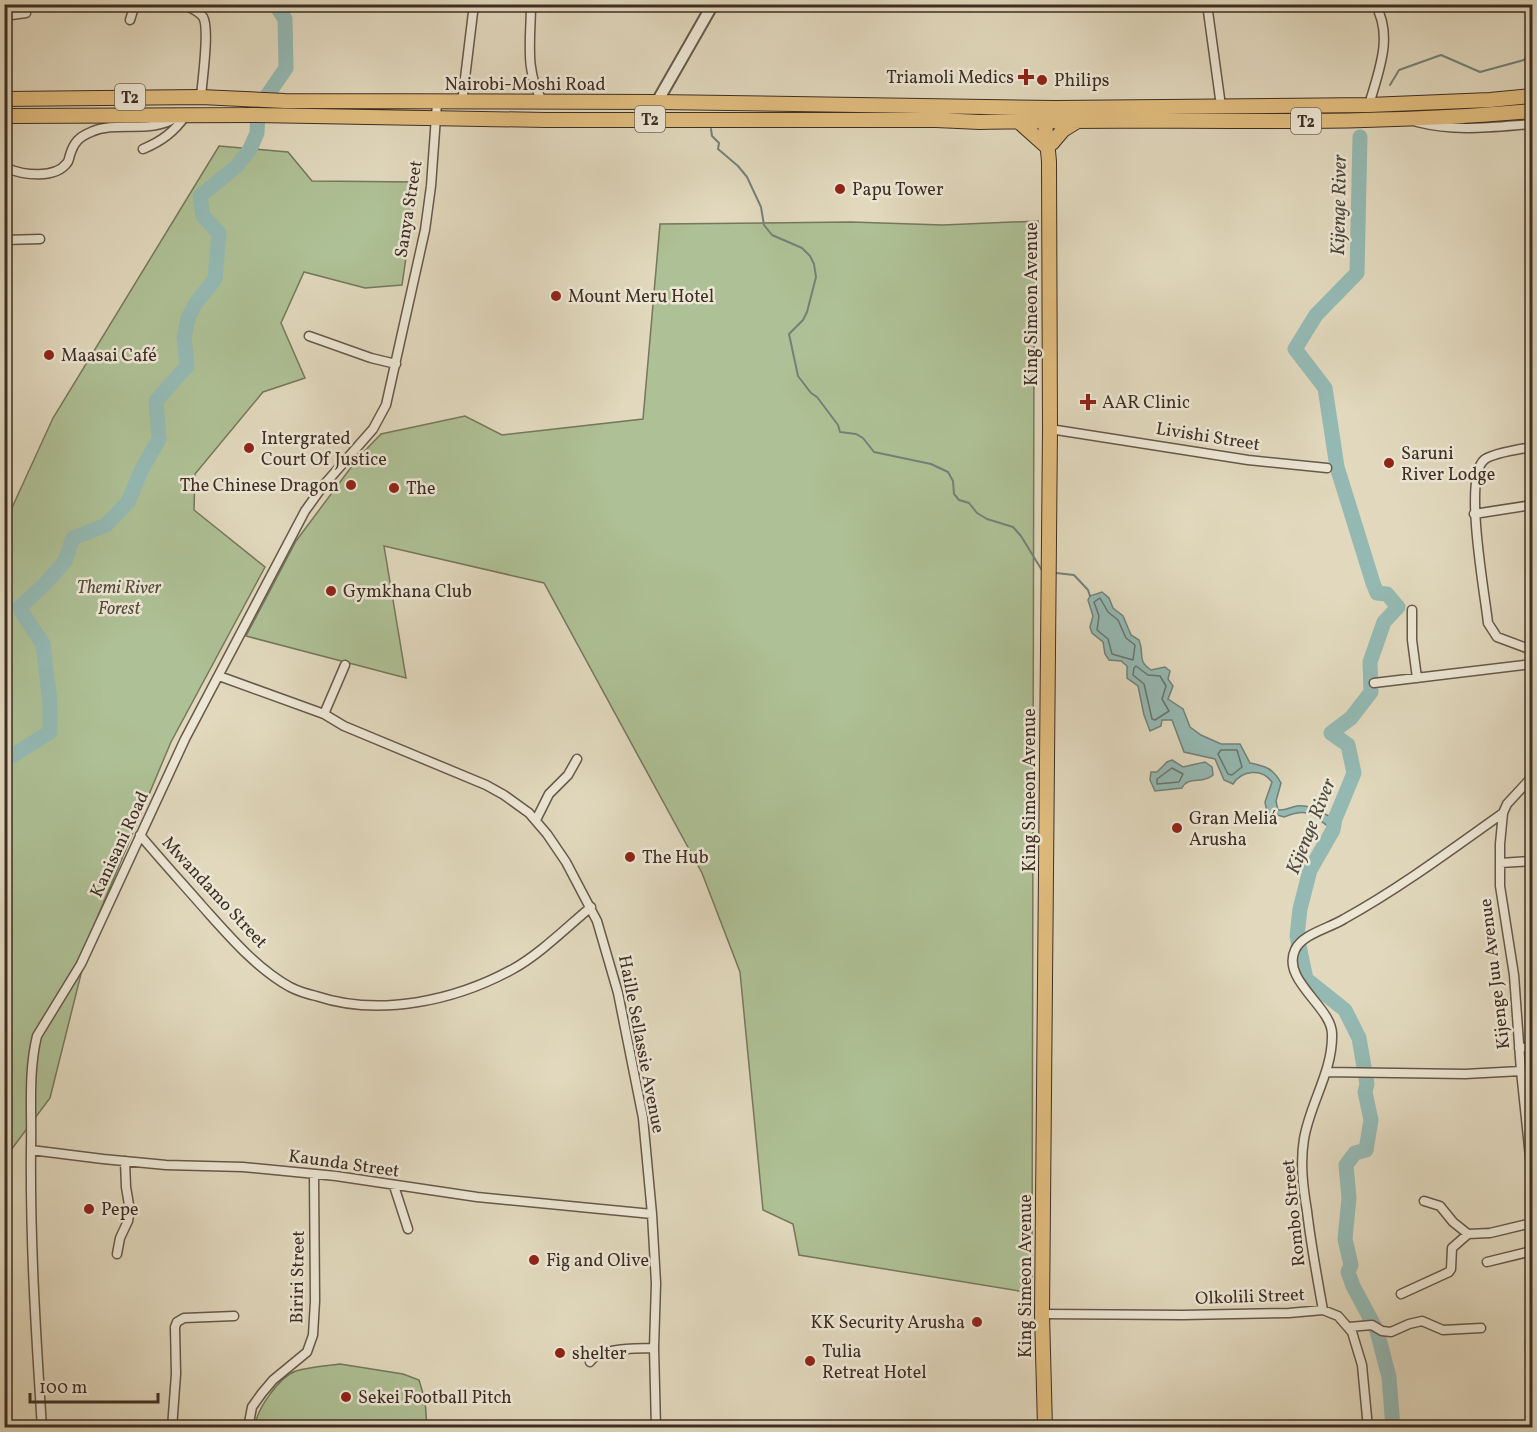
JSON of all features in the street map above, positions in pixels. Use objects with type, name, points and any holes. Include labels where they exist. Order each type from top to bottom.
[{"type":"main road","name":"T2","points":[[1050,114],[1078,121],[1099,114],[1221,106],[1369,105],[1533,96]]},
{"type":"main road","name":"Nairobi-Moshi Road","points":[[4,99],[201,97],[285,101],[437,103],[657,102],[1050,114]]},
{"type":"main road","name":"T2","points":[[1050,114],[1356,121],[1477,116],[1533,111]]},
{"type":"main road","name":"Nairobi-Moshi Road","points":[[4,116],[282,115],[435,119],[1018,121],[1050,114]]},
{"type":"main road","name":"King Simeon Avenue","points":[[1044,1428],[1042,1314],[1050,429],[1050,114]]},
{"type":"main road","points":[[1018,121],[1049,147],[1063,130],[1078,121]]},
{"type":"street","points":[[130,20],[135,4]]},
{"type":"street","points":[[183,4],[205,18],[201,97]]},
{"type":"street","points":[[462,103],[474,4]]},
{"type":"street","points":[[531,4],[531,72],[535,90],[543,102]]},
{"type":"street","points":[[657,102],[713,4]]},
{"type":"street","points":[[1207,4],[1221,106]]},
{"type":"street","points":[[1369,105],[1385,37],[1383,22],[1375,4]]},
{"type":"street","points":[[4,16],[26,13]]},
{"type":"street","points":[[1490,100],[1533,91]]},
{"type":"street","name":"Sanya Street","points":[[404,320],[429,207],[437,103]]},
{"type":"street","points":[[143,148],[160,142],[176,128],[183,115]]},
{"type":"street","points":[[9,169],[34,174],[58,170],[67,164],[75,142],[92,132],[161,126],[183,115]]},
{"type":"street","points":[[1405,119],[1440,128],[1533,124]]},
{"type":"street","points":[[4,240],[40,239]]},
{"type":"street","name":"Kanisani Road","points":[[42,1428],[30,1203],[31,1093],[34,1047],[37,1036],[81,964],[185,739],[305,511],[323,486],[373,429],[386,405],[404,320]]},
{"type":"street","points":[[309,336],[352,352],[396,364]]},
{"type":"street","name":"Livishi Street","points":[[1050,429],[1248,460],[1327,468]]},
{"type":"street","points":[[1533,447],[1486,458],[1482,461],[1474,488],[1474,514],[1488,623],[1497,637],[1533,650]]},
{"type":"street","points":[[1474,514],[1533,505]]},
{"type":"street","points":[[1412,610],[1412,640],[1417,678]]},
{"type":"street","points":[[324,714],[345,664]]},
{"type":"street","points":[[1374,683],[1533,664]]},
{"type":"street","name":"Haille Sellassie Avenue","points":[[219,676],[324,714],[344,726],[486,785],[517,803],[536,820],[566,862],[591,907],[614,976],[643,1118],[656,1283],[654,1348],[656,1428]]},
{"type":"street","points":[[536,820],[549,794],[568,775],[577,759]]},
{"type":"street","points":[[1503,813],[1507,804],[1533,777]]},
{"type":"street","name":"Kijenge Juu Avenue","points":[[1503,813],[1500,886],[1514,975],[1521,1071],[1529,1108],[1533,1176]]},
{"type":"street","name":"Rombo Street","points":[[1323,1310],[1302,1178],[1302,1154],[1309,1119],[1326,1072],[1333,1031],[1296,977],[1293,958],[1295,949],[1306,938],[1379,900],[1503,813]]},
{"type":"street","name":"Mwandamo Street","points":[[140,835],[230,937],[269,972],[290,987],[343,1004],[372,1007],[415,1004],[467,989],[513,969],[550,942],[591,907]]},
{"type":"street","points":[[1500,863],[1533,861]]},
{"type":"street","points":[[1519,1048],[1533,1047]]},
{"type":"street","points":[[1326,1072],[1465,1074],[1521,1071]]},
{"type":"street","name":"Kaunda Street","points":[[32,1150],[166,1165],[243,1167],[314,1174],[477,1197],[652,1214]]},
{"type":"street","points":[[117,1254],[120,1238],[130,1212],[124,1161]]},
{"type":"street","name":"Biriri Street","points":[[248,1428],[252,1407],[273,1380],[308,1352],[313,1335],[314,1174]]},
{"type":"street","points":[[394,1186],[408,1229]]},
{"type":"street","points":[[1424,1201],[1440,1206],[1453,1222],[1468,1234]]},
{"type":"street","points":[[1401,1294],[1451,1269],[1452,1248],[1468,1234],[1490,1233],[1533,1223]]},
{"type":"street","points":[[1486,1263],[1533,1251]]},
{"type":"street","name":"Olkolili Street","points":[[1042,1314],[1182,1315],[1323,1310],[1338,1316],[1352,1327]]},
{"type":"street","points":[[172,1428],[177,1322],[184,1318],[234,1316]]},
{"type":"street","points":[[1368,1428],[1362,1365],[1352,1327],[1372,1325],[1382,1331],[1391,1332],[1422,1321],[1443,1330],[1481,1328]]},
{"type":"street","points":[[1532,1428],[1530,1342],[1533,1324]]},
{"type":"street","points":[[590,1362],[593,1357],[604,1352],[654,1348]]},
{"type":"green space","name":"Themi River Forest","points":[[219,146],[288,152],[312,181],[417,182],[402,285],[365,288],[304,272],[281,323],[305,378],[263,392],[195,474],[194,510],[265,567],[171,742],[92,930],[50,1098],[5,1158],[5,523],[53,418]]},
{"type":"green space","points":[[1038,221],[1034,324],[1032,1293],[799,1255],[793,1224],[763,1210],[740,972],[702,873],[544,583],[384,546],[406,678],[246,636],[296,541],[358,458],[381,434],[465,416],[502,435],[643,419],[660,224],[851,222],[943,225]]},
{"type":"green space","name":"Sekei Football Pitch","points":[[340,1364],[403,1374],[419,1380],[425,1400],[427,1427],[255,1427],[264,1403],[289,1374],[306,1368]]},
{"type":"water","points":[[1102,592],[1109,598],[1113,608],[1123,616],[1131,635],[1139,640],[1142,660],[1146,666],[1151,670],[1165,667],[1170,671],[1168,679],[1173,686],[1168,699],[1183,709],[1190,727],[1221,744],[1240,744],[1250,763],[1272,771],[1281,783],[1276,801],[1278,810],[1297,806],[1312,808],[1335,819],[1333,830],[1310,814],[1300,813],[1284,817],[1267,812],[1265,802],[1272,782],[1268,777],[1252,772],[1241,776],[1233,784],[1224,780],[1215,759],[1184,752],[1172,720],[1162,720],[1161,726],[1150,731],[1138,686],[1127,678],[1127,666],[1121,661],[1109,660],[1105,654],[1103,642],[1092,633],[1090,627],[1093,616],[1088,600],[1090,596]]},
{"type":"water","points":[[1172,760],[1183,767],[1205,762],[1212,767],[1213,775],[1209,778],[1188,782],[1182,788],[1155,791],[1150,780],[1151,772],[1157,772]]},
{"type":"waterway","points":[[4,761],[50,732],[50,702],[43,644],[19,608],[65,561],[73,538],[106,525],[128,502],[142,469],[159,439],[156,401],[187,366],[184,338],[188,318],[196,303],[215,279],[219,233],[203,216],[200,196],[237,166],[250,149],[257,133],[258,109],[286,68],[285,19],[275,4]]},
{"type":"waterway","points":[[1390,85],[1399,70],[1441,55],[1480,72],[1524,60],[1532,49]]},
{"type":"waterway","points":[[711,129],[712,136],[719,143],[718,149],[747,177],[761,207],[764,225],[772,235],[802,248],[814,264],[816,277],[807,312],[803,320],[789,334],[798,376],[817,397],[838,425],[840,432],[856,434],[863,438],[874,452],[931,464],[948,472],[953,481],[954,494],[959,500],[969,503],[977,513],[987,519],[1013,527],[1043,572]]},
{"type":"waterway","name":"Kijenge River","points":[[1360,137],[1357,273],[1316,315],[1295,349],[1325,388],[1337,467],[1373,583],[1377,593],[1387,594],[1398,607],[1384,622],[1370,662],[1371,692],[1351,718],[1331,733],[1348,745],[1354,773],[1335,819],[1333,830],[1310,870],[1300,909],[1297,936],[1306,979],[1345,1010],[1359,1038],[1367,1084],[1365,1092],[1371,1120],[1366,1150],[1355,1153],[1346,1165],[1349,1198],[1345,1239],[1351,1265],[1348,1272],[1377,1331],[1389,1377],[1393,1428]]},
{"type":"waterway","points":[[1056,573],[1074,575],[1088,590],[1090,596]]},
{"type":"place","name":"Triamoli Medics","points":[[1026,77]]},
{"type":"place","name":"Philips","points":[[1042,80]]},
{"type":"place","name":"Papu Tower","points":[[840,189]]},
{"type":"place","name":"Mount Meru Hotel","points":[[556,296]]},
{"type":"place","name":"Maasai Café","points":[[49,355]]},
{"type":"place","name":"AAR Clinic","points":[[1088,402]]},
{"type":"place","name":"Intergrated Court Of Justice","points":[[249,448]]},
{"type":"place","name":"Saruni River Lodge","points":[[1389,463]]},
{"type":"place","name":"The Chinese Dragon","points":[[351,485]]},
{"type":"place","name":"The","points":[[394,488]]},
{"type":"place","name":"Gymkhana Club","points":[[331,591]]},
{"type":"place","name":"Gran Meliá Arusha","points":[[1177,828]]},
{"type":"place","name":"The Hub","points":[[630,857]]},
{"type":"place","name":"Pepe","points":[[89,1209]]},
{"type":"place","name":"Fig and Olive","points":[[534,1260]]},
{"type":"place","name":"KK Security Arusha","points":[[977,1322]]},
{"type":"place","name":"shelter","points":[[560,1353]]},
{"type":"place","name":"Tulia Retreat Hotel","points":[[810,1361]]},
{"type":"place","name":"Sekei Football Pitch","points":[[346,1397]]}]
